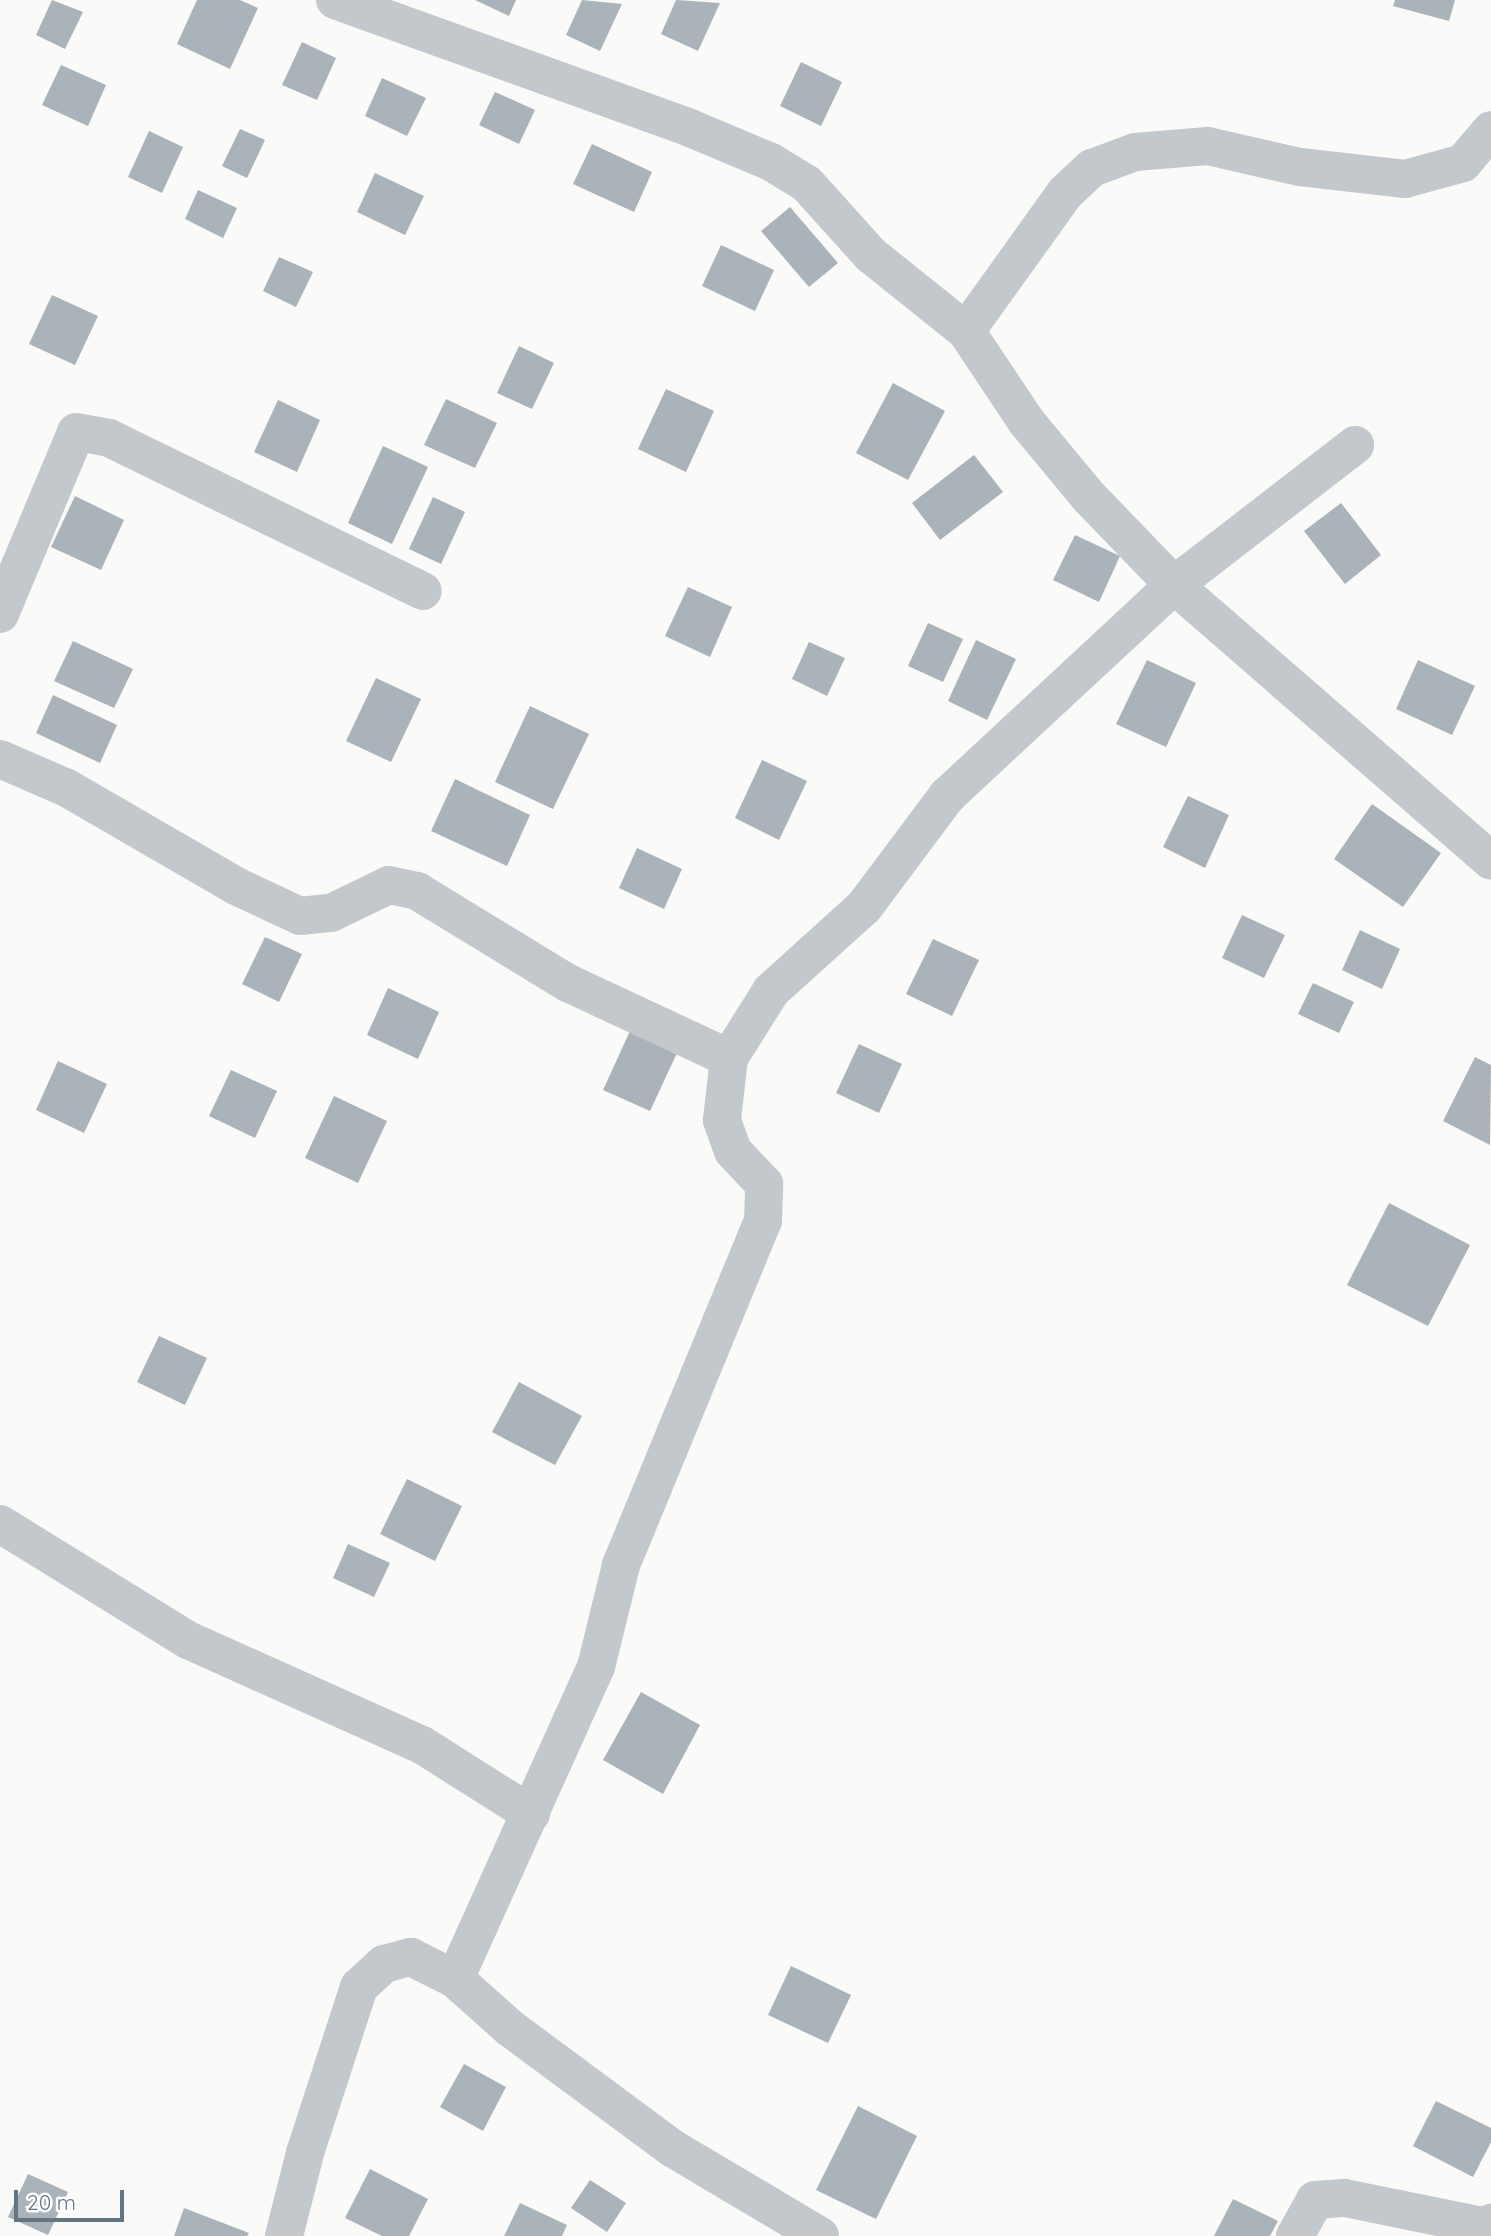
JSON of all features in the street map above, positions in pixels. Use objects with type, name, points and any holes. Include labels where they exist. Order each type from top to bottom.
[{"type":"street","points":[[335,0],[771,162],[807,184],[871,255],[966,331],[1026,421],[1088,496],[1174,585],[1491,861]]},
{"type":"street","points":[[966,331],[1065,193],[1092,167],[1135,152],[1208,146],[1300,167],[1405,179],[1463,163],[1491,130]]},
{"type":"street","points":[[0,614],[76,432],[109,438],[423,591]]},
{"type":"street","points":[[455,1979],[596,1667],[621,1565],[763,1221],[764,1184],[733,1151],[722,1120],[729,1058],[772,991],[864,907],[947,796],[1174,585],[1355,445]]},
{"type":"street","points":[[0,759],[67,788],[236,886],[300,916],[331,913],[389,886],[417,891],[568,983],[729,1058]]},
{"type":"street","points":[[0,1524],[188,1640],[422,1745],[531,1814]]},
{"type":"street","points":[[284,2236],[305,2153],[359,1987],[384,1964],[411,1957],[455,1979],[510,2028],[672,2148],[820,2236]]},
{"type":"street","points":[[1295,2236],[1315,2200],[1345,2198],[1483,2226],[1491,2223]]},
{"type":"building","points":[[52,0],[83,12],[65,49],[36,35]]},
{"type":"building","points":[[197,0],[240,0],[258,8],[230,69],[177,44]]},
{"type":"building","points":[[475,0],[516,0],[509,16]]},
{"type":"building","points":[[582,0],[622,4],[600,51],[566,35]]},
{"type":"building","points":[[676,0],[720,3],[698,51],[661,34]]},
{"type":"building","points":[[1395,0],[1455,0],[1449,21],[1393,6]]},
{"type":"building","points":[[302,42],[336,58],[317,100],[282,85]]},
{"type":"building","points":[[801,62],[842,82],[821,126],[780,106]]},
{"type":"building","points":[[61,65],[106,85],[88,126],[42,105]]},
{"type":"building","points":[[382,78],[426,98],[407,136],[365,116]]},
{"type":"building","points":[[495,92],[535,110],[519,144],[479,125]]},
{"type":"building","points":[[240,129],[265,140],[247,178],[222,166]]},
{"type":"building","points":[[149,131],[183,147],[162,193],[128,177]]},
{"type":"building","points":[[592,144],[652,172],[634,212],[573,184]]},
{"type":"building","points":[[375,173],[424,196],[405,235],[357,212]]},
{"type":"building","points":[[198,190],[237,208],[223,238],[185,219]]},
{"type":"building","points":[[790,207],[838,263],[809,287],[761,231]]},
{"type":"building","points":[[721,245],[774,270],[755,311],[702,286]]},
{"type":"building","points":[[279,257],[313,272],[296,307],[263,291]]},
{"type":"building","points":[[52,295],[98,316],[75,365],[29,344]]},
{"type":"building","points":[[519,346],[554,363],[532,409],[497,393]]},
{"type":"building","points":[[893,383],[945,411],[908,480],[856,453]]},
{"type":"building","points":[[666,389],[714,411],[686,472],[638,449]]},
{"type":"building","points":[[446,399],[497,423],[475,468],[424,445]]},
{"type":"building","points":[[278,400],[320,420],[297,472],[254,452]]},
{"type":"building","points":[[383,446],[428,467],[392,544],[348,523]]},
{"type":"building","points":[[974,455],[1003,492],[940,540],[912,503]]},
{"type":"building","points":[[75,496],[124,520],[101,570],[51,547]]},
{"type":"building","points":[[433,497],[465,512],[441,564],[409,549]]},
{"type":"building","points":[[1341,503],[1381,555],[1345,584],[1304,531]]},
{"type":"building","points":[[1075,535],[1120,556],[1099,602],[1053,580]]},
{"type":"building","points":[[688,587],[732,607],[710,657],[665,636]]},
{"type":"building","points":[[928,623],[963,639],[943,682],[908,666]]},
{"type":"building","points":[[976,640],[1016,659],[987,720],[948,701]]},
{"type":"building","points":[[73,641],[133,669],[114,708],[54,681]]},
{"type":"building","points":[[809,642],[845,658],[827,696],[792,679]]},
{"type":"building","points":[[1147,660],[1196,683],[1166,747],[1116,724]]},
{"type":"building","points":[[1418,660],[1475,686],[1452,735],[1396,709]]},
{"type":"building","points":[[376,678],[421,699],[391,762],[346,741]]},
{"type":"building","points":[[53,695],[117,725],[100,763],[36,733]]},
{"type":"building","points":[[530,706],[589,734],[553,809],[495,782]]},
{"type":"building","points":[[762,760],[807,781],[779,840],[735,818]]},
{"type":"building","points":[[455,779],[530,815],[507,866],[431,831]]},
{"type":"building","points":[[1188,796],[1229,815],[1205,868],[1163,847]]},
{"type":"building","points":[[1372,804],[1441,853],[1403,907],[1334,859]]},
{"type":"building","points":[[637,848],[682,869],[664,909],[619,888]]},
{"type":"building","points":[[1242,915],[1285,935],[1264,978],[1222,958]]},
{"type":"building","points":[[1360,930],[1400,949],[1382,989],[1342,970]]},
{"type":"building","points":[[265,937],[302,954],[279,1002],[242,984]]},
{"type":"building","points":[[933,939],[979,960],[952,1016],[906,994]]},
{"type":"building","points":[[1313,983],[1354,1002],[1339,1033],[1298,1014]]},
{"type":"building","points":[[388,988],[439,1012],[418,1059],[367,1035]]},
{"type":"building","points":[[630,1031],[677,1053],[650,1111],[603,1090]]},
{"type":"building","points":[[859,1044],[902,1064],[879,1113],[836,1093]]},
{"type":"building","points":[[1475,1057],[1491,1065],[1490,1145],[1443,1121]]},
{"type":"building","points":[[58,1061],[107,1084],[84,1133],[36,1110]]},
{"type":"building","points":[[231,1070],[277,1091],[255,1138],[209,1116]]},
{"type":"building","points":[[334,1096],[387,1121],[358,1183],[305,1158]]},
{"type":"building","points":[[1389,1203],[1470,1245],[1428,1326],[1347,1285]]},
{"type":"building","points":[[159,1336],[207,1358],[185,1405],[137,1382]]},
{"type":"building","points":[[519,1382],[582,1416],[555,1465],[492,1432]]},
{"type":"building","points":[[407,1479],[462,1506],[435,1561],[380,1534]]},
{"type":"building","points":[[348,1544],[390,1563],[374,1597],[333,1578]]},
{"type":"building","points":[[641,1692],[700,1725],[663,1794],[603,1760]]},
{"type":"building","points":[[791,1966],[851,1995],[828,2043],[768,2015]]},
{"type":"building","points":[[464,2064],[506,2087],[483,2131],[440,2107]]},
{"type":"building","points":[[1436,2101],[1491,2128],[1491,2142],[1473,2177],[1413,2146]]},
{"type":"building","points":[[858,2106],[917,2136],[876,2219],[816,2190]]},
{"type":"building","points":[[370,2169],[428,2199],[409,2236],[382,2236],[345,2218]]},
{"type":"building","points":[[28,2174],[68,2192],[48,2235],[8,2217]]},
{"type":"building","points":[[590,2180],[626,2203],[607,2232],[571,2208]]},
{"type":"building","points":[[1233,2199],[1278,2221],[1270,2236],[1214,2236]]},
{"type":"building","points":[[520,2203],[567,2225],[562,2236],[504,2236]]},
{"type":"building","points":[[184,2208],[249,2233],[247,2236],[174,2236]]}]
